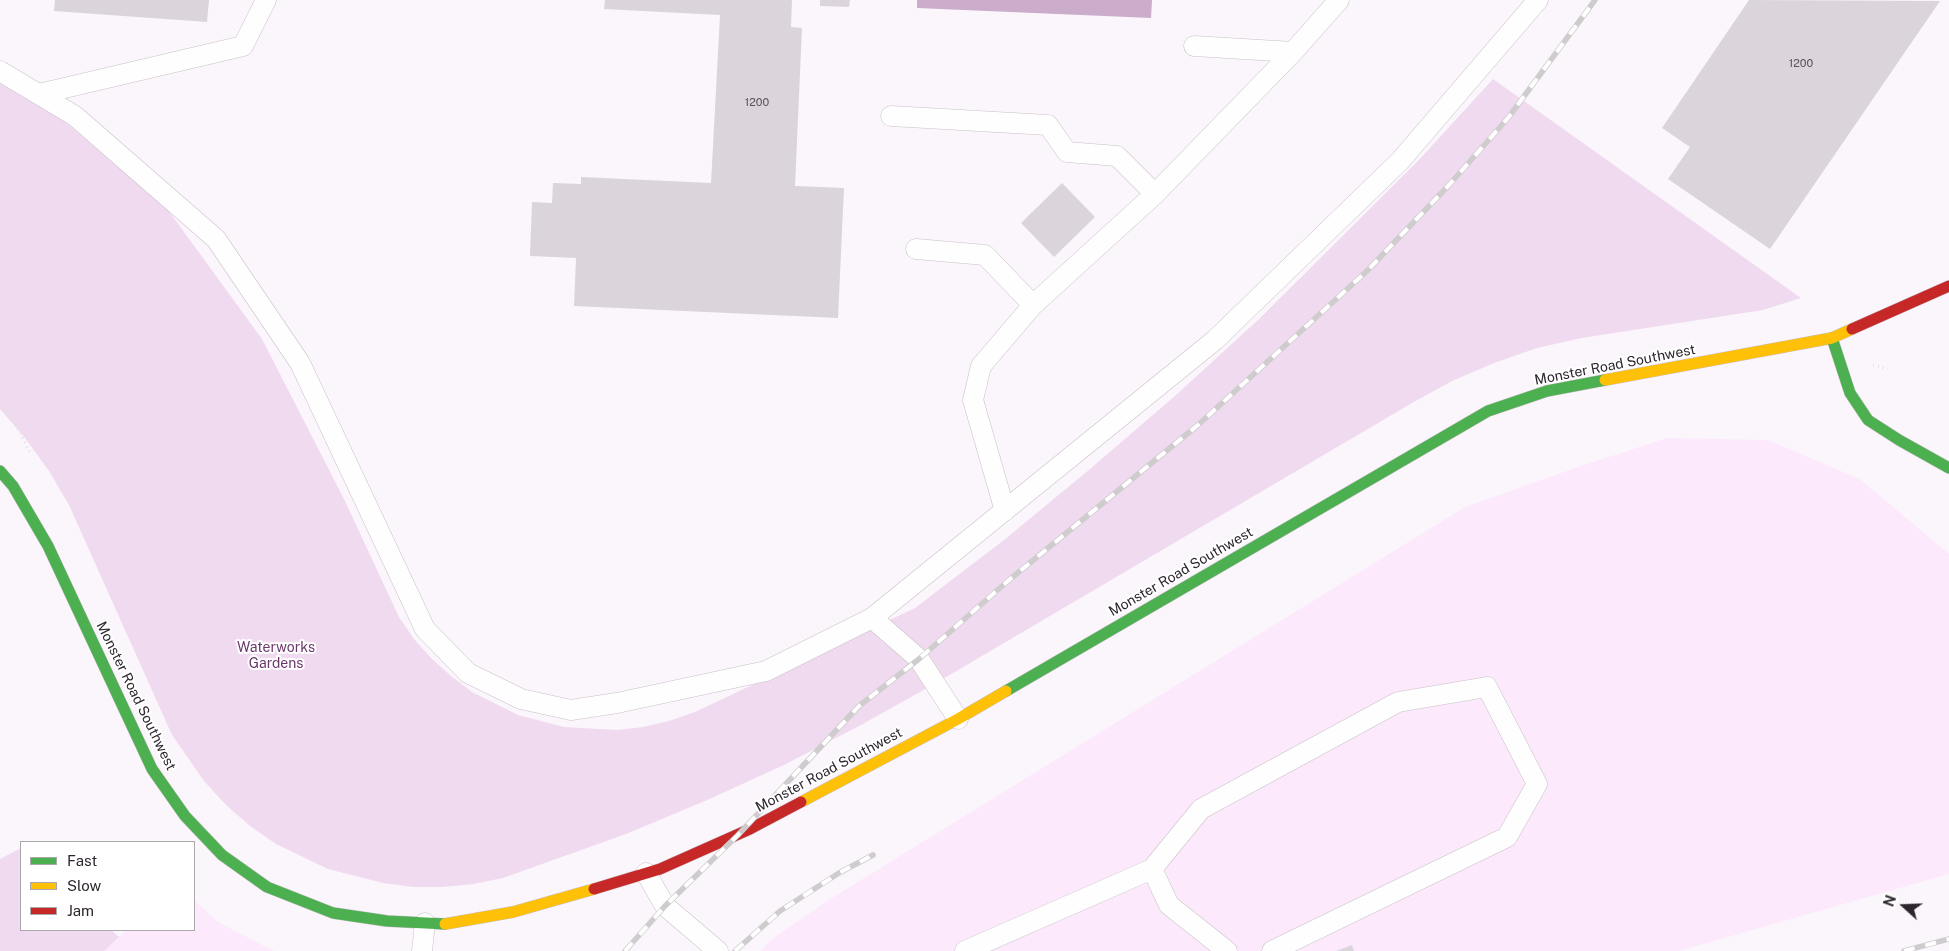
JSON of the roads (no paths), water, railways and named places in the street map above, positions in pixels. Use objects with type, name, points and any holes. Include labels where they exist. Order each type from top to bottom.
[{"type":"street","name":"Monster Road Southwest","points":[[0,471],[13,486],[48,546],[152,769],[185,816],[222,854],[267,887],[333,913],[387,921],[449,924],[513,912],[646,873],[750,829],[958,719],[1488,411],[1547,391],[1832,338],[1949,286]]},
{"type":"street","points":[[1832,338],[1850,393],[1868,420],[1949,468]]},
{"type":"lane","points":[[39,94],[243,46],[266,0]]},
{"type":"lane","points":[[1005,511],[973,400],[981,366],[1033,305],[1155,194],[1293,52],[1339,0]]},
{"type":"lane","points":[[0,71],[75,116],[216,239],[300,363],[425,629],[468,673],[521,699],[571,710],[617,703],[766,671],[872,618],[1215,340],[1400,162],[1538,0]]},
{"type":"lane","points":[[1194,46],[1293,52]]},
{"type":"lane","points":[[891,116],[1048,125],[1067,152],[1117,156],[1155,194]]},
{"type":"lane","points":[[916,248],[985,255],[1033,305]]},
{"type":"lane","points":[[872,618],[919,659],[958,719]]},
{"type":"lane","points":[[965,951],[1152,869],[1201,810],[1389,706],[1398,702],[1487,687],[1537,784],[1507,837],[1272,951]]},
{"type":"lane","points":[[1152,869],[1169,905],[1227,951]]},
{"type":"lane","points":[[646,873],[665,906],[718,951]]},
{"type":"lane","points":[[422,951],[426,923]]},
{"type":"railway","points":[[625,951],[665,906],[738,835],[859,706],[919,659],[1009,580],[1198,425],[1367,271],[1449,185],[1508,118],[1595,0]]},
{"type":"railway","points":[[735,951],[780,911],[839,873],[873,855]]},
{"type":"railway","points":[[1904,951],[1949,939]]},
{"type":"park label","name":"Waterworks Gardens","points":[[276,656]]}]
